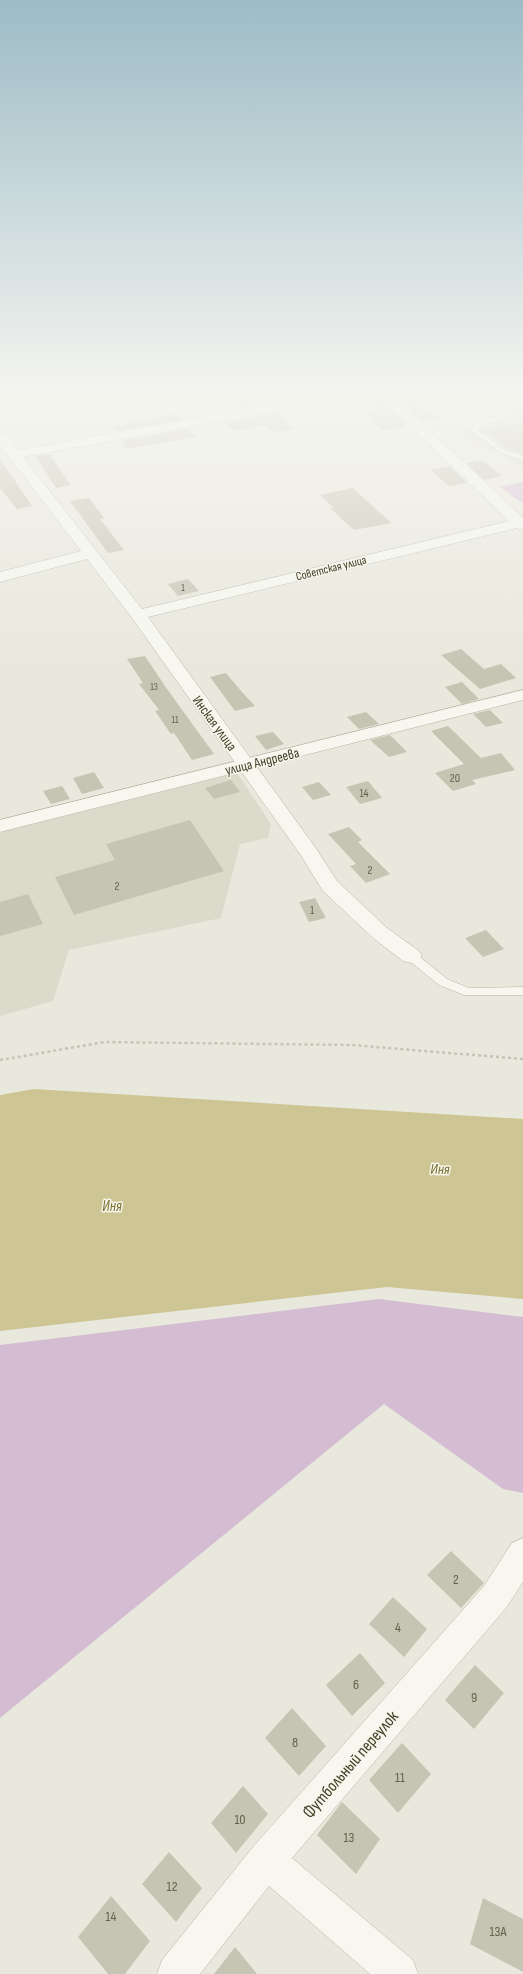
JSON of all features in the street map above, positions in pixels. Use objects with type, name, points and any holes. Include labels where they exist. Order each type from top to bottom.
[{"type":"street","name":"Инская улица","points":[[38,485],[138,615],[308,851],[330,886],[380,934],[411,956]]},
{"type":"street","points":[[481,485],[522,524]]},
{"type":"street","name":"Советская улица","points":[[138,615],[522,524]]},
{"type":"street","points":[[0,577],[91,553]]},
{"type":"street","name":"улица Андреева","points":[[0,826],[523,695]]},
{"type":"street","name":"Футбольный переулок","points":[[176,1974],[266,1860],[495,1597],[523,1554]]},
{"type":"street","points":[[266,1860],[399,1974]]},
{"type":"lane","name":"Инская улица","points":[[411,956],[443,982],[468,992],[523,991]]},
{"type":"path","points":[[0,1060],[106,1042],[351,1045],[523,1059]]},
{"type":"shaded area","points":[[523,485],[523,502],[521,502],[500,487]]},
{"type":"shaded area","points":[[237,773],[271,824],[268,838],[240,844],[221,918],[69,950],[53,1001],[0,1016],[0,830]]},
{"type":"shaded area","points":[[379,1299],[523,1317],[523,1493],[503,1489],[384,1404],[0,1718],[0,1345]]},
{"type":"water","name":"Иня","points":[[34,1089],[523,1119],[523,1299],[387,1287],[0,1331],[0,1095]]},
{"type":"building","points":[[0,485],[18,485],[32,506],[17,509],[0,488]]},
{"type":"building","points":[[54,485],[70,485],[56,488]]},
{"type":"building","points":[[353,488],[391,523],[354,530],[330,508],[334,508],[320,495]]},
{"type":"building","points":[[89,498],[104,518],[100,519],[124,550],[108,553],[70,501]]},
{"type":"building","points":[[188,579],[199,591],[178,596],[168,584]]},
{"type":"building","points":[[461,649],[484,669],[501,664],[516,678],[480,689],[441,655]]},
{"type":"building","points":[[145,656],[214,754],[192,760],[174,733],[171,734],[155,711],[159,710],[139,684],[143,683],[127,659]]},
{"type":"building","points":[[226,673],[255,706],[235,711],[210,677]]},
{"type":"building","points":[[462,682],[479,699],[462,704],[445,687]]},
{"type":"building","points":[[490,710],[503,723],[486,727],[473,714]]},
{"type":"building","points":[[366,712],[379,724],[359,729],[347,717]]},
{"type":"building","points":[[448,726],[481,758],[501,753],[515,770],[472,780],[476,784],[453,791],[435,773],[464,764],[431,731]]},
{"type":"building","points":[[273,732],[284,744],[266,750],[255,736]]},
{"type":"building","points":[[390,735],[407,752],[389,757],[370,740]]},
{"type":"building","points":[[94,772],[104,788],[82,794],[73,778]]},
{"type":"building","points":[[231,780],[240,792],[214,799],[205,788]]},
{"type":"building","points":[[368,781],[382,798],[360,804],[346,787]]},
{"type":"building","points":[[319,782],[331,795],[313,800],[302,787]]},
{"type":"building","points":[[62,786],[70,799],[51,804],[43,791]]},
{"type":"building","points":[[190,820],[224,871],[74,915],[55,877],[115,860],[106,844]]},
{"type":"building","points":[[349,827],[362,840],[358,842],[390,874],[366,883],[350,866],[356,864],[328,834]]},
{"type":"building","points":[[28,894],[43,924],[0,936],[0,902]]},
{"type":"building","points":[[315,898],[326,918],[309,922],[299,902]]},
{"type":"building","points":[[486,930],[504,949],[483,957],[465,938]]},
{"type":"building","points":[[451,1551],[484,1583],[461,1608],[427,1575]]},
{"type":"building","points":[[393,1597],[427,1629],[404,1657],[369,1624]]},
{"type":"building","points":[[360,1653],[385,1683],[352,1716],[326,1685]]},
{"type":"building","points":[[475,1665],[504,1693],[474,1729],[445,1700]]},
{"type":"building","points":[[292,1708],[326,1746],[299,1776],[265,1738]]},
{"type":"building","points":[[402,1743],[431,1774],[398,1813],[369,1780]]},
{"type":"building","points":[[243,1786],[268,1814],[236,1853],[211,1823]]},
{"type":"building","points":[[342,1802],[380,1839],[356,1874],[317,1835]]},
{"type":"building","points":[[169,1852],[202,1888],[176,1922],[142,1884]]},
{"type":"building","points":[[111,1896],[150,1941],[125,1974],[108,1974],[78,1937]]},
{"type":"building","points":[[483,1898],[523,1919],[523,1972],[470,1944]]},
{"type":"building","points":[[235,1947],[257,1974],[214,1974]]}]
